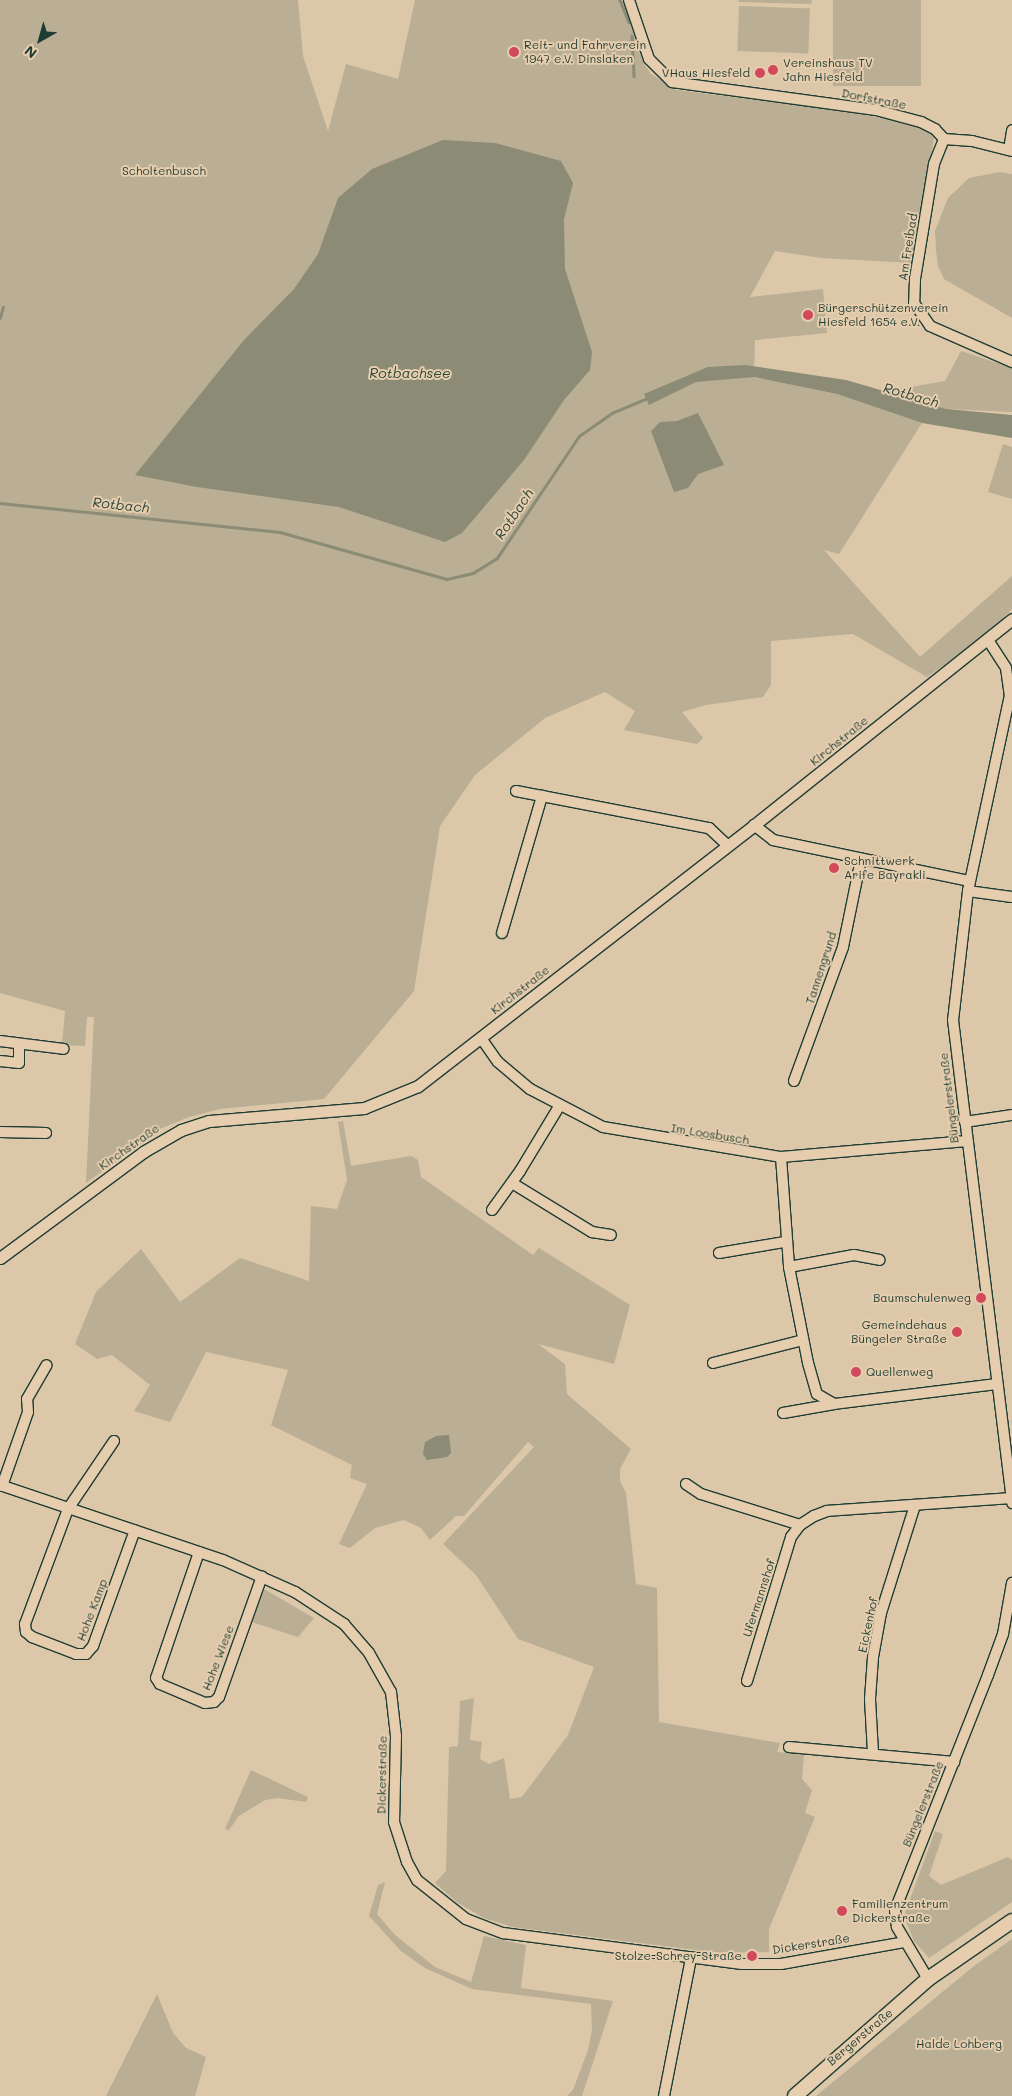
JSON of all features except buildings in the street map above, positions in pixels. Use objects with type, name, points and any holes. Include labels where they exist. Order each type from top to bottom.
[{"type":"main road","name":"Bergerstraße","points":[[794,2096],[928,1979],[1012,1921]]},
{"type":"street","name":"Dorfstraße","points":[[629,0],[649,60],[672,82],[876,110],[920,122],[935,129],[944,138]]},
{"type":"street","points":[[944,138],[972,140],[1011,150],[1012,130]]},
{"type":"street","name":"Am Freibad","points":[[944,138],[934,164],[915,279],[914,302],[930,326],[1012,362]]},
{"type":"street","name":"Kirchstraße","points":[[0,1258],[143,1152],[181,1130],[209,1121],[364,1108],[418,1086],[754,825],[1009,623]]},
{"type":"street","name":"Büngelerstraße","points":[[988,640],[1010,681],[1010,711],[969,886],[953,1020],[1012,1503]]},
{"type":"street","points":[[516,791],[709,828],[727,845]]},
{"type":"street","points":[[502,933],[542,796]]},
{"type":"street","points":[[754,825],[773,840],[861,859],[1012,897]]},
{"type":"street","name":"Tannengrund","points":[[794,1081],[843,947],[861,859]]},
{"type":"street","name":"Im Loosbusch","points":[[481,1038],[498,1062],[530,1089],[603,1127],[781,1157],[967,1141]]},
{"type":"street","points":[[0,1042],[64,1049]]},
{"type":"street","points":[[0,1061],[19,1063],[19,1044]]},
{"type":"street","points":[[492,1210],[512,1183],[560,1105]]},
{"type":"street","points":[[965,1122],[1012,1115]]},
{"type":"street","points":[[0,1132],[46,1133]]},
{"type":"street","points":[[781,1157],[785,1242],[803,1340],[817,1394],[834,1404]]},
{"type":"street","points":[[512,1183],[592,1232],[611,1234]]},
{"type":"street","points":[[719,1253],[785,1242]]},
{"type":"street","points":[[789,1267],[854,1255],[880,1260]]},
{"type":"street","points":[[712,1363],[803,1340]]},
{"type":"street","name":"Dickerstraße","points":[[47,1366],[27,1399],[28,1412],[1,1486],[200,1552],[262,1576],[295,1592],[344,1624],[369,1652],[387,1682],[394,1708],[396,1736],[394,1822],[407,1862],[417,1880],[434,1896],[466,1919],[503,1933],[691,1959],[742,1964],[782,1964],[904,1942]]},
{"type":"street","points":[[784,1413],[834,1404],[996,1384]]},
{"type":"street","points":[[68,1509],[114,1440]]},
{"type":"street","points":[[686,1484],[700,1494],[800,1525],[827,1511],[1011,1498]]},
{"type":"street","name":"Eickenhof","points":[[872,1753],[870,1699],[873,1657],[882,1613],[915,1506]]},
{"type":"street","name":"Hohe Kamp","points":[[68,1509],[25,1624],[26,1632],[32,1638],[76,1654],[86,1654],[93,1646],[135,1530]]},
{"type":"street","name":"Ufermannshof","points":[[747,1681],[791,1537],[800,1525]]},
{"type":"street","name":"Hohe Wiese","points":[[200,1552],[156,1678],[160,1684],[205,1703],[214,1702],[219,1697],[262,1576]]},
{"type":"street","name":"Büngelerstraße","points":[[928,1979],[904,1942],[897,1927],[895,1910],[1007,1635],[1012,1583]]},
{"type":"street","points":[[789,1747],[872,1753],[954,1762]]},
{"type":"street","points":[[664,2096],[691,1959]]},
{"type":"green space","name":"Scholtenbusch","points":[[0,0],[298,0],[303,56],[328,131],[346,64],[398,79],[415,0],[625,0],[644,64],[651,74],[677,90],[845,111],[908,123],[935,132],[913,263],[821,258],[775,251],[750,297],[823,289],[827,333],[755,340],[754,377],[837,394],[922,423],[839,554],[824,550],[920,657],[1012,576],[1012,609],[986,636],[927,677],[853,634],[771,641],[771,685],[763,697],[706,705],[682,712],[703,738],[697,744],[624,730],[635,711],[605,692],[545,718],[475,775],[440,826],[414,991],[324,1099],[220,1109],[189,1117],[162,1128],[86,1183],[94,1017],[87,1017],[85,1046],[62,1045],[65,1011],[0,993]]},
{"type":"green space","points":[[739,0],[812,0],[811,4],[738,2]]},
{"type":"green space","points":[[833,0],[921,0],[921,86],[833,86]]},
{"type":"green space","points":[[739,6],[810,8],[808,53],[737,51]]},
{"type":"green space","points":[[1000,172],[1012,174],[1012,318],[944,279],[938,266],[936,250],[935,231],[948,198],[969,178]]},
{"type":"green space","points":[[961,351],[1012,368],[1012,412],[946,409],[882,392],[945,381]]},
{"type":"green space","points":[[1003,444],[1012,447],[1012,499],[988,492]]},
{"type":"green space","points":[[343,1121],[351,1166],[411,1156],[418,1160],[421,1177],[533,1255],[539,1248],[630,1305],[614,1364],[538,1344],[565,1364],[567,1394],[631,1449],[620,1469],[620,1481],[626,1493],[636,1584],[657,1588],[659,1722],[780,1743],[777,1752],[804,1754],[802,1779],[812,1790],[805,1813],[815,1817],[769,1929],[769,1952],[720,1953],[512,1927],[484,1918],[458,1903],[435,1883],[446,1871],[449,1747],[458,1746],[460,1701],[474,1698],[470,1740],[482,1742],[480,1759],[489,1764],[504,1758],[510,1799],[522,1797],[568,1735],[594,1667],[518,1639],[476,1575],[443,1544],[534,1447],[528,1442],[464,1516],[456,1516],[430,1540],[421,1528],[404,1520],[375,1528],[350,1548],[339,1544],[367,1484],[350,1478],[352,1465],[271,1425],[288,1370],[206,1352],[170,1422],[134,1411],[150,1385],[112,1355],[97,1359],[75,1344],[96,1292],[141,1249],[180,1302],[240,1258],[309,1281],[311,1206],[337,1209],[347,1180],[338,1122]]},
{"type":"green space","points":[[264,1589],[314,1618],[298,1637],[252,1622]]},
{"type":"green space","points":[[251,1770],[308,1797],[306,1802],[278,1798],[265,1800],[239,1816],[229,1830],[225,1829]]},
{"type":"green space","points":[[935,1831],[943,1834],[929,1876],[941,1885],[1008,1857],[1012,1860],[1012,1902],[929,1958],[914,1941],[904,1916]]},
{"type":"green space","points":[[385,1882],[377,1914],[395,1935],[435,1967],[471,1982],[484,1936],[526,1945],[521,1988],[613,2001],[582,2096],[567,2096],[573,2090],[588,2050],[592,2030],[591,2004],[472,1989],[425,1968],[401,1951],[369,1916],[378,1885]]},
{"type":"green space","name":"Halde Lohberg","points":[[1012,1939],[1012,2096],[816,2096],[974,1966]]},
{"type":"green space","points":[[157,1994],[173,2033],[186,2048],[206,2057],[195,2096],[106,2096]]},
{"type":"water","name":"Rotbachsee","points":[[443,140],[495,143],[561,161],[573,183],[564,219],[565,269],[592,352],[590,370],[564,400],[524,460],[462,533],[445,542],[339,507],[197,487],[135,475],[244,340],[294,289],[318,254],[338,198],[372,169]]},
{"type":"water","points":[[745,365],[846,380],[946,409],[1012,415],[1012,438],[922,423],[837,394],[754,377],[696,382],[649,405],[644,394],[708,367]]},
{"type":"water","points":[[698,413],[724,465],[698,474],[688,488],[674,492],[651,431],[660,422],[677,421]]},
{"type":"water","points":[[449,1435],[451,1453],[447,1457],[427,1460],[423,1454],[425,1442],[436,1436]]},
{"type":"waterway","points":[[620,0],[629,22]]},
{"type":"waterway","points":[[632,36],[634,76]]},
{"type":"waterway","points":[[0,318],[3,307]]},
{"type":"waterway","name":"Rotbach","points":[[0,503],[280,532],[447,579],[473,573],[497,558],[579,436],[612,413],[648,398]]},
{"type":"place","name":"Reit- und Fahrverein 1947 e.V. Dinslaken","points":[[514,52]]},
{"type":"place","name":"Vereinshaus TV Jahn Hiesfeld","points":[[773,70]]},
{"type":"place","name":"VHaus Hiesfeld","points":[[760,73]]},
{"type":"place","name":"Bürgerschützenverein Hiesfeld 1654 e.V.","points":[[808,315]]},
{"type":"place","name":"Schnittwerk Arife Bayrakli","points":[[834,868]]},
{"type":"place","name":"Baumschulenweg","points":[[981,1298]]},
{"type":"place","name":"Gemeindehaus Büngeler Straße","points":[[957,1332]]},
{"type":"place","name":"Quellenweg","points":[[856,1372]]},
{"type":"place","name":"Familienzentrum Dickerstraße","points":[[842,1911]]},
{"type":"place","name":"Stolze-Schrey-Straße","points":[[752,1956]]}]
